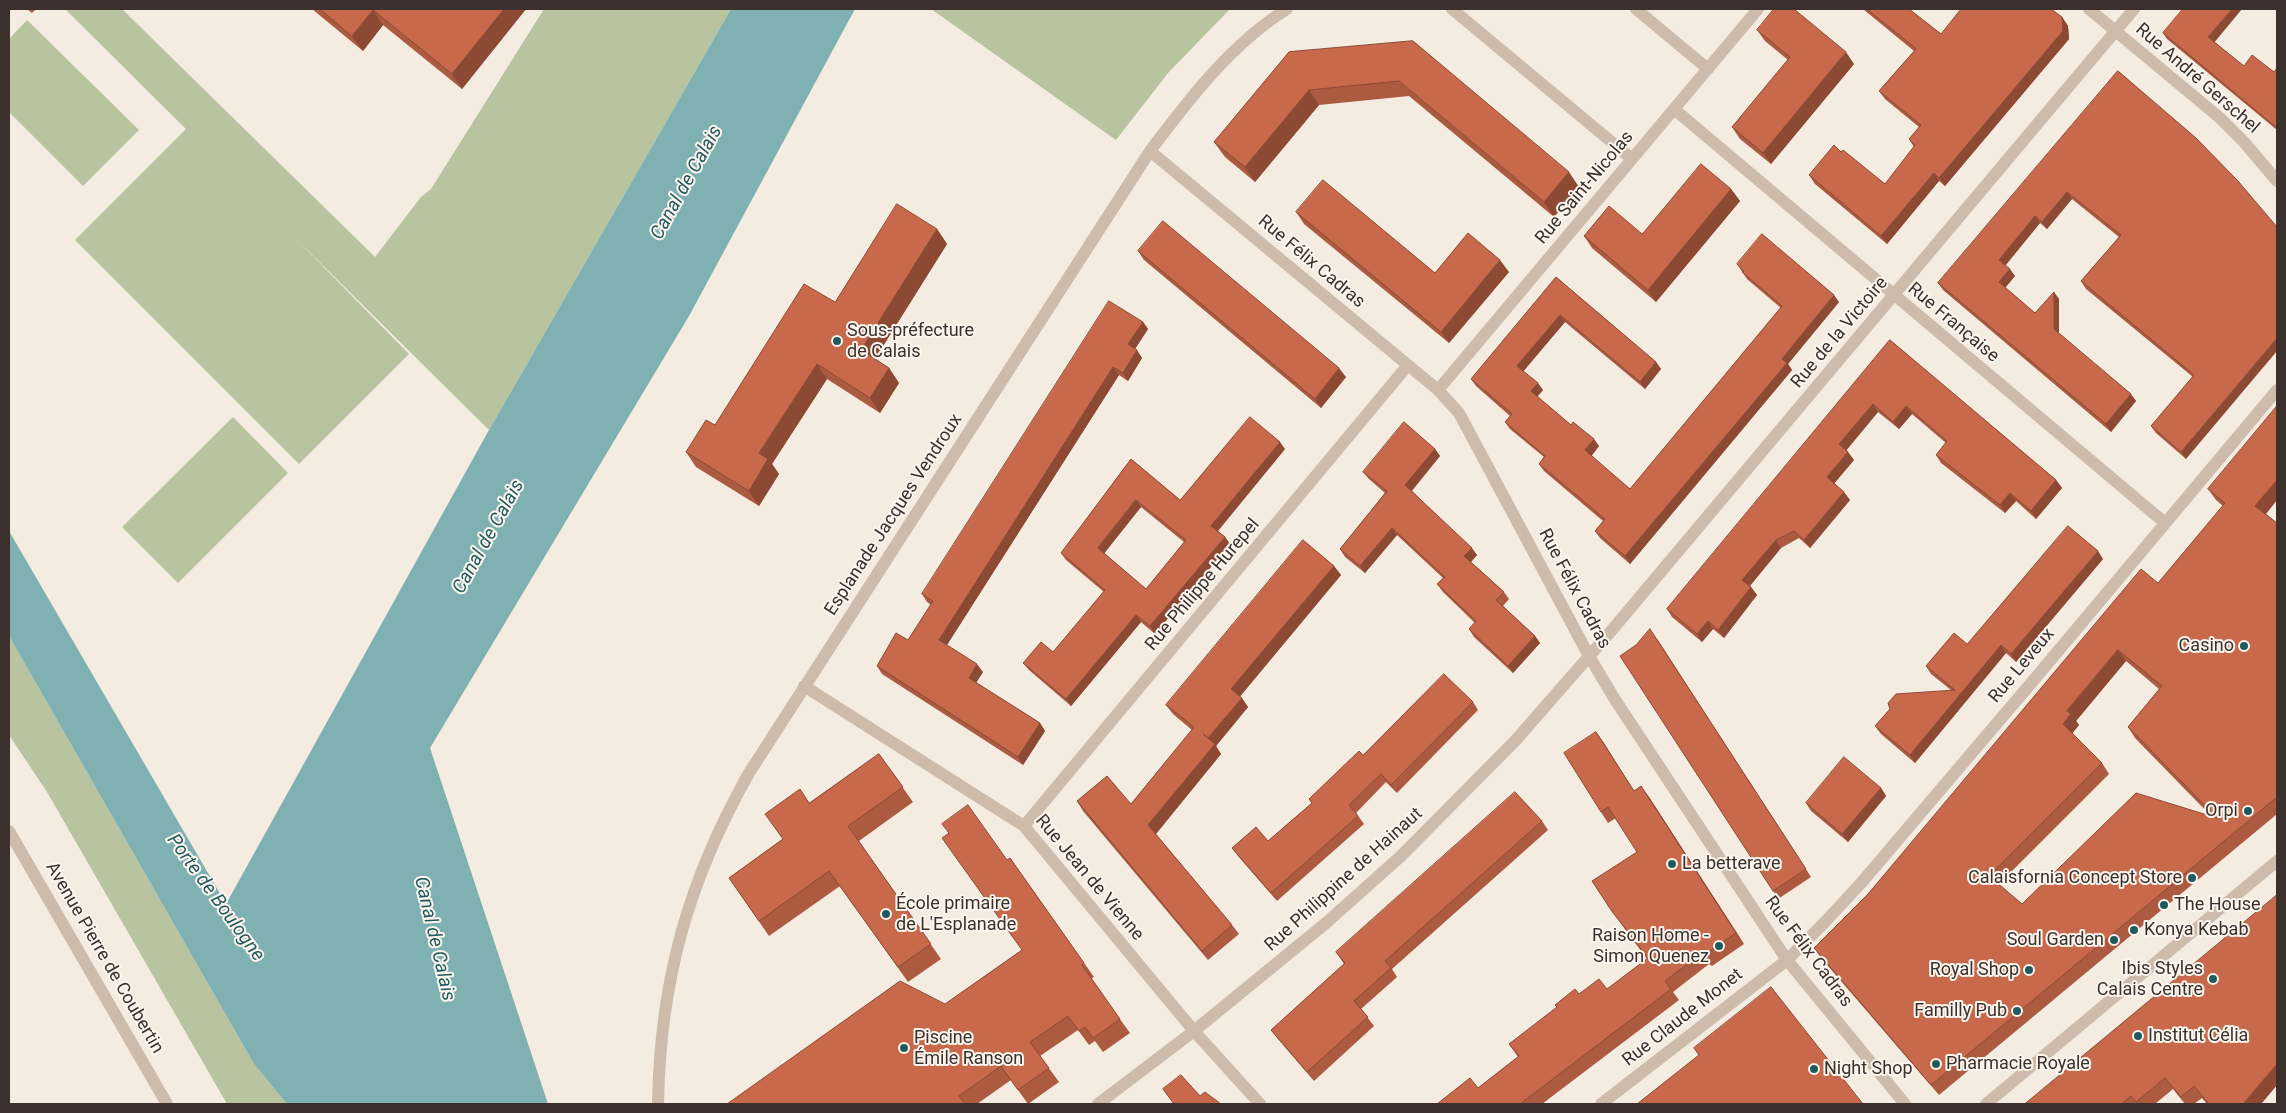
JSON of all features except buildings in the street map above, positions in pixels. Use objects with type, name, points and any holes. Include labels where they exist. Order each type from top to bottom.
[{"type":"street","name":"Esplanade Jacques Vendroux","points":[[658,1104],[660,1049],[667,994],[676,946],[699,876],[725,815],[804,686],[1150,151],[1219,66],[1255,31],[1287,9]]},
{"type":"street","points":[[1452,9],[1632,159]]},
{"type":"street","points":[[1636,9],[1708,69]]},
{"type":"street","name":"Rue Saint-Nicolas","points":[[1438,390],[1758,9]]},
{"type":"street","name":"Rue André Gerschel","points":[[2089,9],[2231,128],[2277,181]]},
{"type":"street","name":"Rue de la Victoire","points":[[1589,656],[2134,9]]},
{"type":"street","name":"Rue Française","points":[[1674,109],[2165,523]]},
{"type":"street","name":"Rue Félix Cadras","points":[[1150,151],[1450,401],[1467,424],[1589,656],[1614,698],[1788,960],[1905,1104]]},
{"type":"street","name":"Rue Philippe Hurepel","points":[[1024,826],[1408,365]]},
{"type":"street","name":"Rue Leveux","points":[[1788,960],[1862,882],[2277,390]]},
{"type":"street","name":"Rue Philippine de Hainaut","points":[[1098,1104],[1194,1031],[1326,923],[1401,856],[1516,741],[1589,656]]},
{"type":"street","name":"Rue Jean de Vienne","points":[[804,686],[1024,826],[1194,1031],[1260,1104]]},
{"type":"street","name":"Avenue Pierre de Coubertin","points":[[9,830],[168,1104]]},
{"type":"street","points":[[1986,1104],[2277,861]]},
{"type":"street","name":"Rue Claude Monet","points":[[1601,1104],[1788,960]]},
{"type":"green space","points":[[65,9],[122,9],[375,257],[421,197],[431,189],[544,9],[731,9],[489,430],[295,238],[409,354],[299,464],[75,240],[186,129]]},
{"type":"green space","points":[[931,9],[1230,9],[1168,73],[1116,140]]},
{"type":"green space","points":[[27,20],[139,130],[83,186],[9,112],[9,39]]},
{"type":"green space","points":[[233,417],[288,473],[178,583],[122,527]]},
{"type":"green space","points":[[9,636],[254,1064],[287,1104],[227,1104],[47,792],[9,735]]},
{"type":"water","points":[[731,9],[855,9],[689,316],[430,748],[548,1104],[287,1104],[254,1064],[9,636],[9,531],[226,904],[489,430]]},
{"type":"place","name":"Sous-préfecture de Calais","points":[[837,341]]},
{"type":"place","name":"Casino","points":[[2244,646]]},
{"type":"place","name":"Orpi","points":[[2248,811]]},
{"type":"place","name":"La betterave","points":[[1672,864]]},
{"type":"place","name":"Calaisfornia Concept Store","points":[[2192,878]]},
{"type":"place","name":"The House","points":[[2164,905]]},
{"type":"place","name":"École primaire de L'Esplanade","points":[[886,914]]},
{"type":"place","name":"Konya Kebab","points":[[2134,930]]},
{"type":"place","name":"Soul Garden","points":[[2114,940]]},
{"type":"place","name":"Raison Home - Simon Quenez","points":[[1719,946]]},
{"type":"place","name":"Royal Shop","points":[[2029,970]]},
{"type":"place","name":"Ibis Styles Calais Centre","points":[[2213,979]]},
{"type":"place","name":"Familly Pub","points":[[2017,1011]]},
{"type":"place","name":"Institut Célia","points":[[2138,1036]]},
{"type":"place","name":"Piscine Émile Ranson","points":[[904,1048]]},
{"type":"place","name":"Pharmacie Royale","points":[[1936,1064]]},
{"type":"place","name":"Night Shop","points":[[1814,1069]]},
{"type":"water label","name":"Canal de Calais","points":[[687,183]]},
{"type":"water label","name":"Canal de Calais","points":[[489,537]]},
{"type":"water label","name":"Porte de Boulogne","points":[[215,898]]},
{"type":"water label","name":"Canal de Calais","points":[[434,939]]}]
